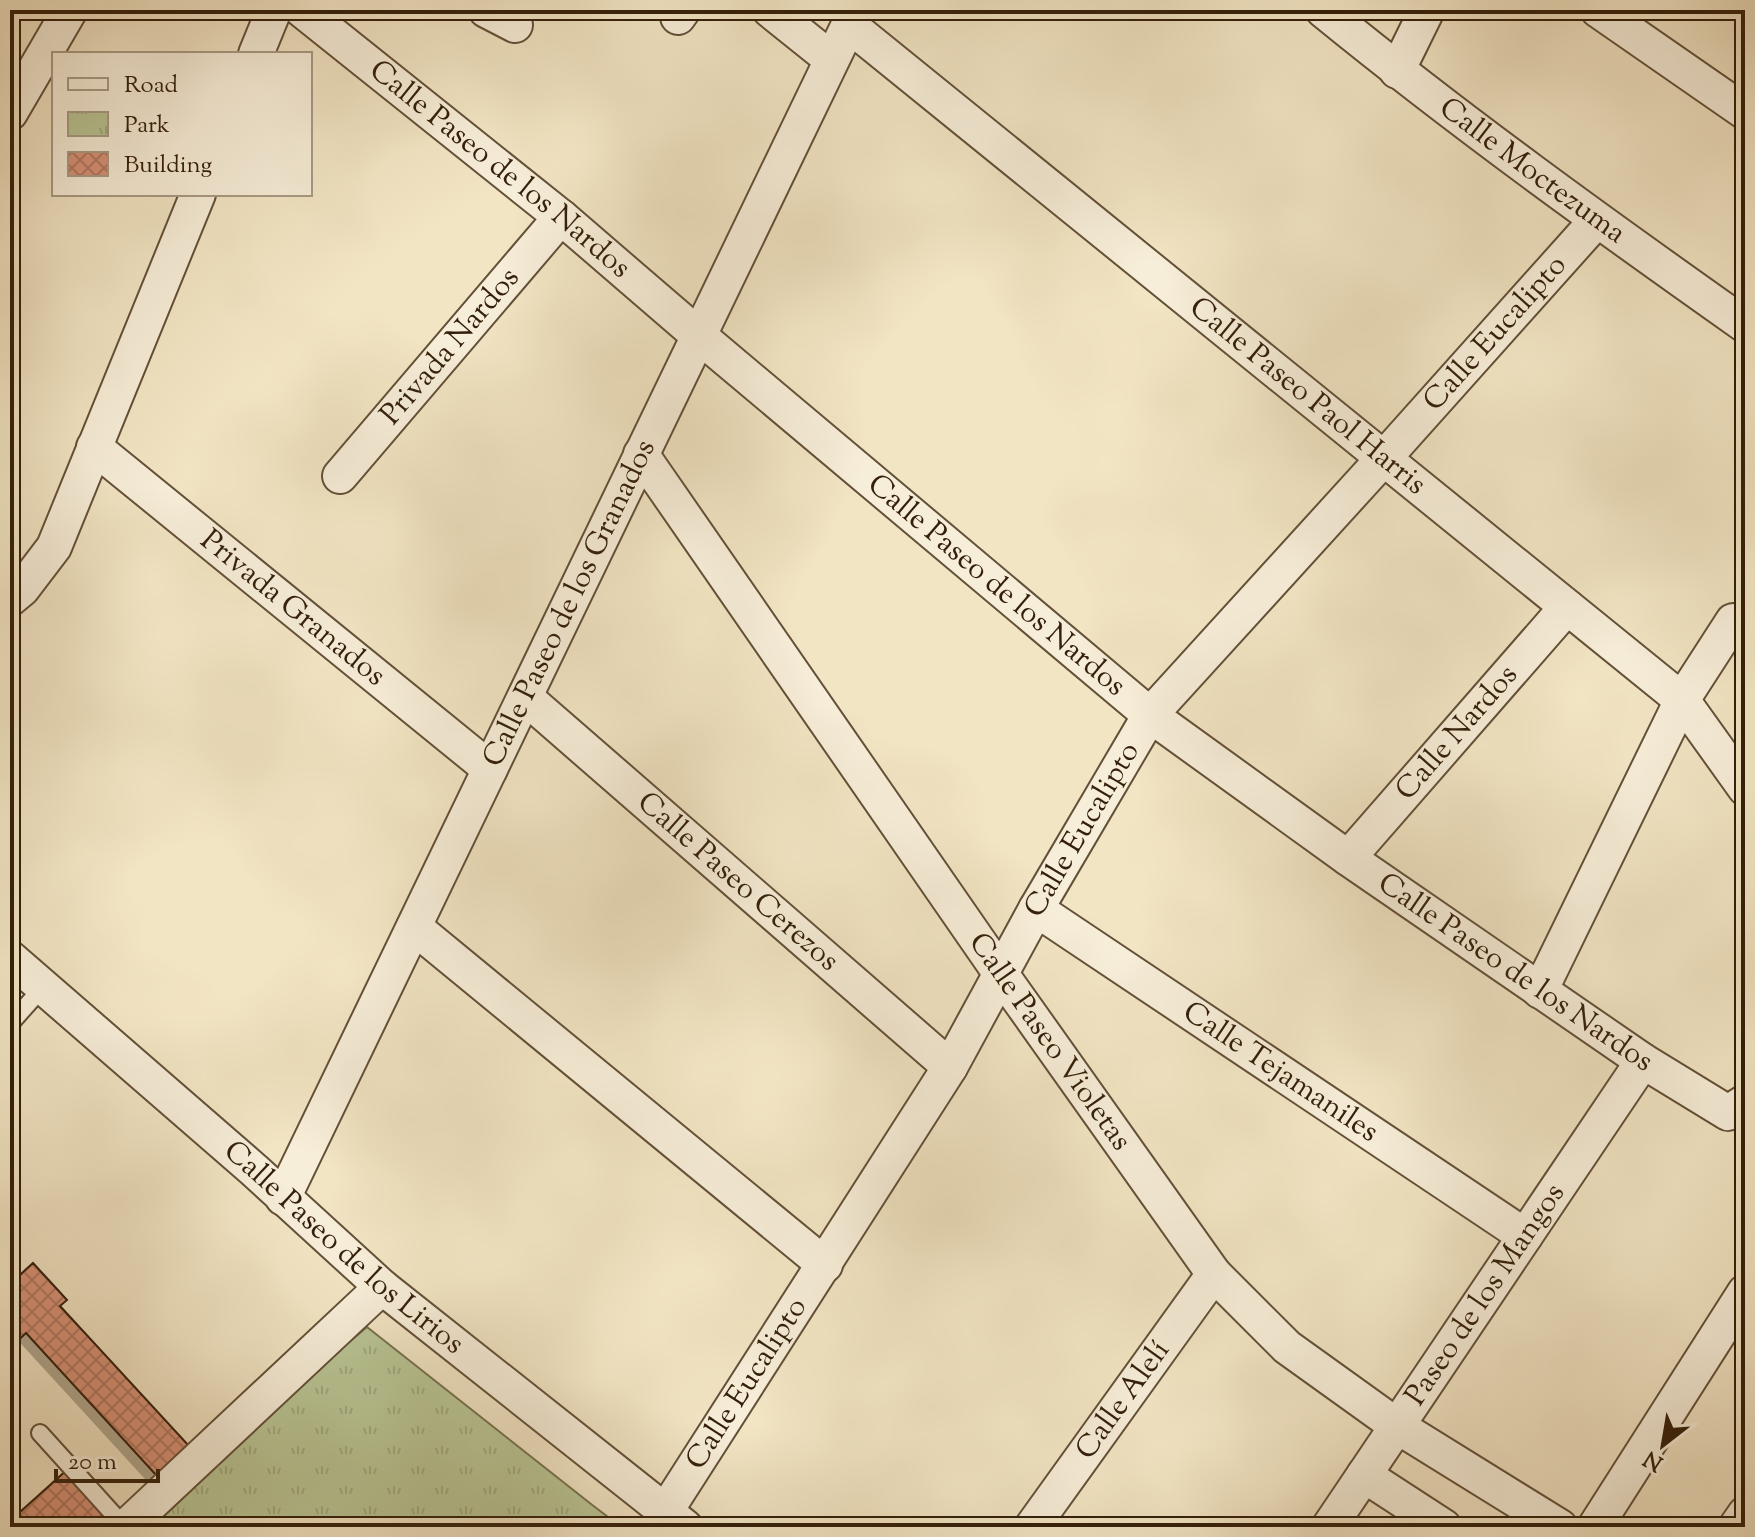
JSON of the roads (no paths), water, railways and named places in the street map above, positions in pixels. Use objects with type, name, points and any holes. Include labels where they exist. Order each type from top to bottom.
[{"type":"street","points":[[10,113],[70,10]]},
{"type":"street","points":[[257,52],[274,10]]},
{"type":"street","name":"Calle Paseo de los Nardos","points":[[302,10],[561,217],[1150,715],[1348,858],[1643,1061],[1736,1108]]},
{"type":"street","points":[[770,10],[831,59]]},
{"type":"street","name":"Calle Moctezuma","points":[[1323,10],[1397,71],[1597,220],[1745,325]]},
{"type":"street","points":[[1397,71],[1427,10]]},
{"type":"street","points":[[1598,10],[1745,112]]},
{"type":"street","name":"Calle Paseo de los Granados","points":[[283,1198],[852,18]]},
{"type":"street","name":"Calle Paseo Paol Harris","points":[[852,18],[1682,700],[1745,788]]},
{"type":"street","points":[[10,599],[22,589],[54,547],[197,196]]},
{"type":"street","name":"Privada Nardos","points":[[340,476],[561,217]]},
{"type":"street","name":"Calle Eucalipto","points":[[675,1519],[825,1265],[950,1067],[1036,909],[1150,715],[1597,220]]},
{"type":"street","name":"Privada Granados","points":[[94,447],[490,769]]},
{"type":"street","name":"Calle Paseo Violetas","points":[[641,454],[1001,974],[1214,1274],[1287,1347],[1397,1426],[1560,1527]]},
{"type":"street","name":"Calle Nardos","points":[[1348,858],[1567,607]]},
{"type":"street","points":[[1540,991],[1682,700],[1739,625]]},
{"type":"street","name":"Calle Paseo Cerezos","points":[[525,697],[950,1067]]},
{"type":"street","name":"Calle Tejamaniles","points":[[1036,909],[1525,1236]]},
{"type":"street","points":[[414,927],[825,1265]]},
{"type":"street","name":"Calle Paseo de los Lirios","points":[[10,958],[254,1170],[382,1287],[675,1519]]},
{"type":"street","name":"Paseo de los Mangos","points":[[1329,1527],[1643,1061]]},
{"type":"street","name":"Calle Alelí","points":[[1032,1527],[1214,1274]]},
{"type":"street","points":[[126,1527],[382,1287]]},
{"type":"street","points":[[1595,1527],[1745,1292]]},
{"type":"street","points":[[1364,1475],[1444,1527]]},
{"type":"street","points":[[1736,1527],[1745,1514]]},
{"type":"lane","points":[[10,1024],[43,987]]},
{"type":"lane","points":[[40,1433],[126,1527]]}]
